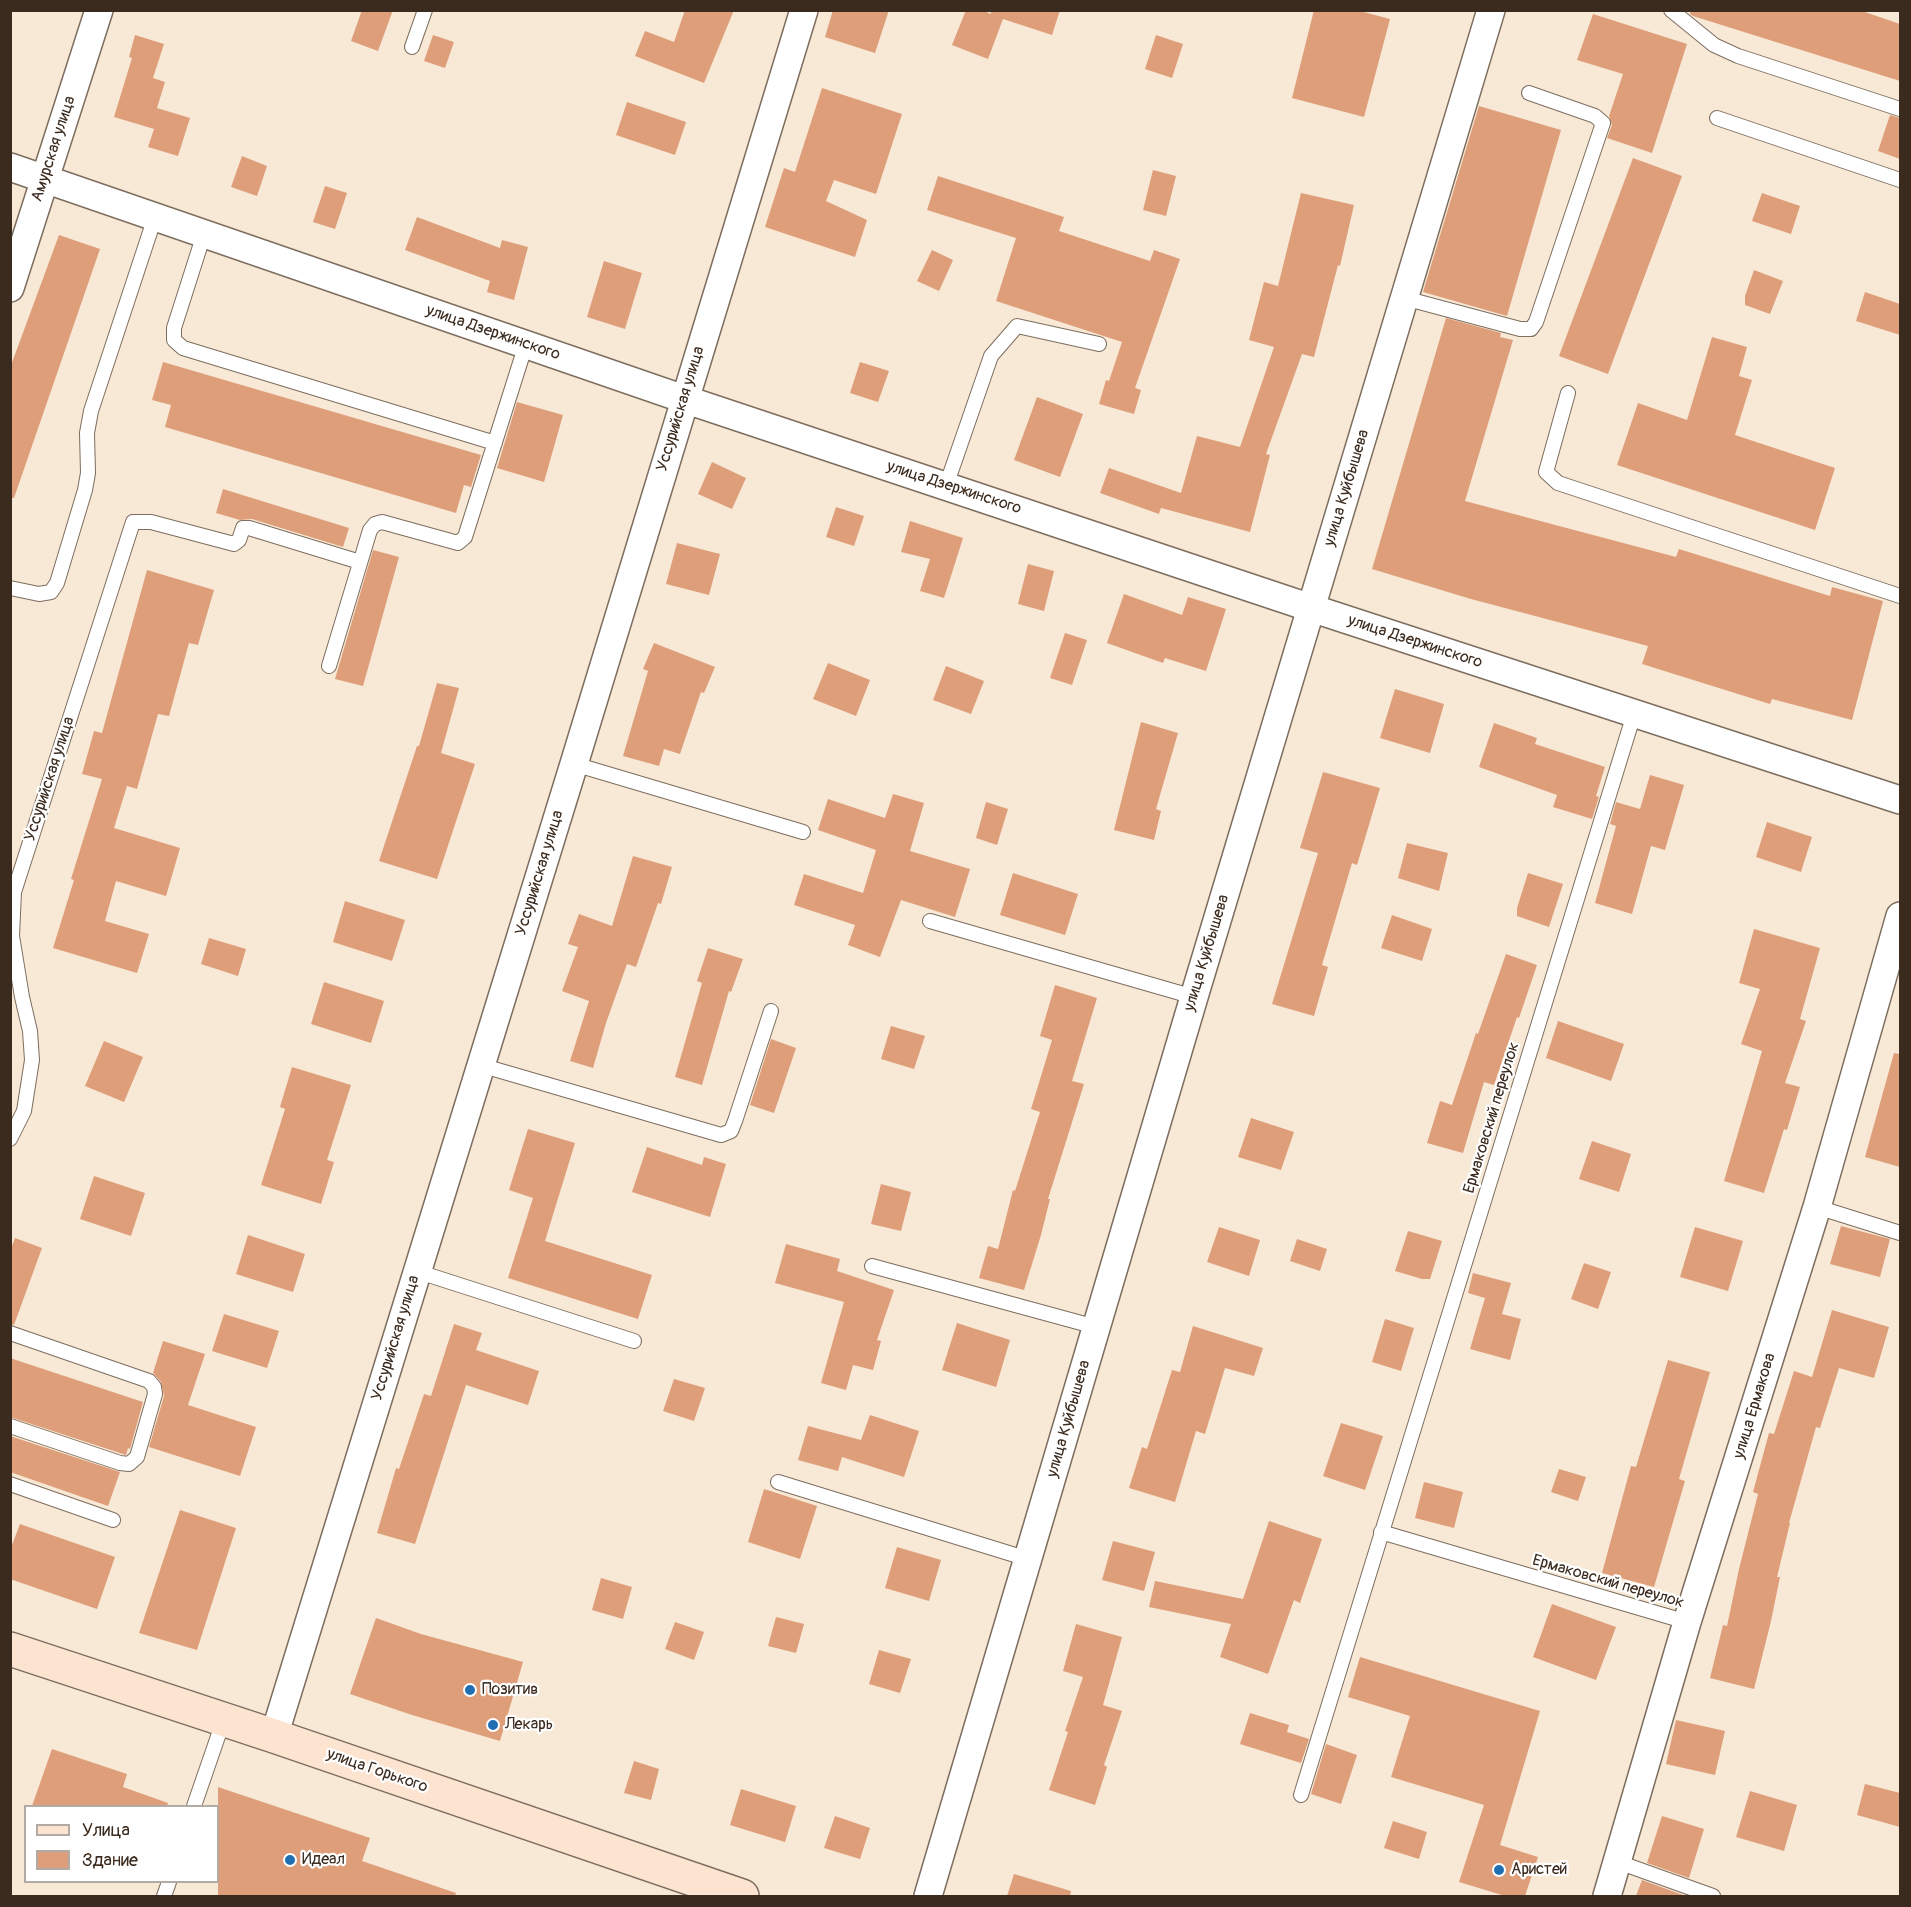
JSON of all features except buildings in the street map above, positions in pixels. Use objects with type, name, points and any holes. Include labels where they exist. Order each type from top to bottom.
[{"type":"main road","name":"улица Горького","points":[[10,1649],[224,1719],[742,1896]]},
{"type":"street","name":"Амурская улица","points":[[10,288],[99,10]]},
{"type":"street","name":"Уссурийская улица","points":[[274,1736],[804,10]]},
{"type":"street","name":"улица Куйбышева","points":[[928,1896],[1194,996],[1491,10]]},
{"type":"street","name":"улица Дзержинского","points":[[10,167],[684,399],[1311,608],[1900,800]]},
{"type":"street","name":"улица Ермакова","points":[[1607,1896],[1688,1622],[1817,1207],[1900,916]]},
{"type":"lane","points":[[412,47],[425,10]]},
{"type":"lane","points":[[1671,10],[1714,45],[1738,56],[1900,109]]},
{"type":"lane","points":[[1404,298],[1520,329],[1531,328],[1536,322],[1603,123],[1596,116],[1529,93]]},
{"type":"lane","points":[[1717,118],[1900,180]]},
{"type":"lane","points":[[10,588],[39,594],[51,592],[57,583],[85,490],[88,473],[87,433],[91,411],[155,217]]},
{"type":"lane","points":[[204,234],[174,328],[174,340],[183,348],[495,443]]},
{"type":"lane","points":[[946,486],[991,356],[1017,326],[1099,344]]},
{"type":"lane","points":[[329,666],[370,530],[375,524],[382,522],[451,542],[458,543],[465,537],[526,344]]},
{"type":"lane","points":[[1568,393],[1546,472],[1558,483],[1900,596]]},
{"type":"lane","name":"Уссурийская улица","points":[[10,1138],[24,1111],[32,1060],[30,1031],[12,936],[14,892],[133,522],[141,520],[234,544],[239,540],[243,528],[249,528],[360,562]]},
{"type":"lane","name":"Ермаковский переулок","points":[[1301,1795],[1634,714]]},
{"type":"lane","points":[[574,764],[803,831]]},
{"type":"lane","points":[[930,921],[1194,996]]},
{"type":"lane","points":[[480,1065],[721,1135],[731,1131],[771,1011]]},
{"type":"lane","points":[[1817,1207],[1900,1233]]},
{"type":"lane","points":[[872,1266],[1096,1327]]},
{"type":"lane","points":[[416,1271],[634,1341]]},
{"type":"lane","points":[[10,1332],[149,1381],[154,1387],[154,1394],[137,1456],[129,1464],[10,1426]]},
{"type":"lane","points":[[778,1482],[1028,1559]]},
{"type":"lane","points":[[10,1484],[113,1520]]},
{"type":"lane","name":"Ермаковский переулок","points":[[1381,1532],[1688,1622]]},
{"type":"lane","points":[[194,1805],[224,1719]]},
{"type":"lane","points":[[1618,1862],[1713,1896]]},
{"type":"place","name":"Позитив","points":[[470,1690]]},
{"type":"place","name":"Лекарь","points":[[493,1725]]},
{"type":"place","name":"Идеал","points":[[290,1860]]},
{"type":"place","name":"Аристей","points":[[1499,1870]]}]
